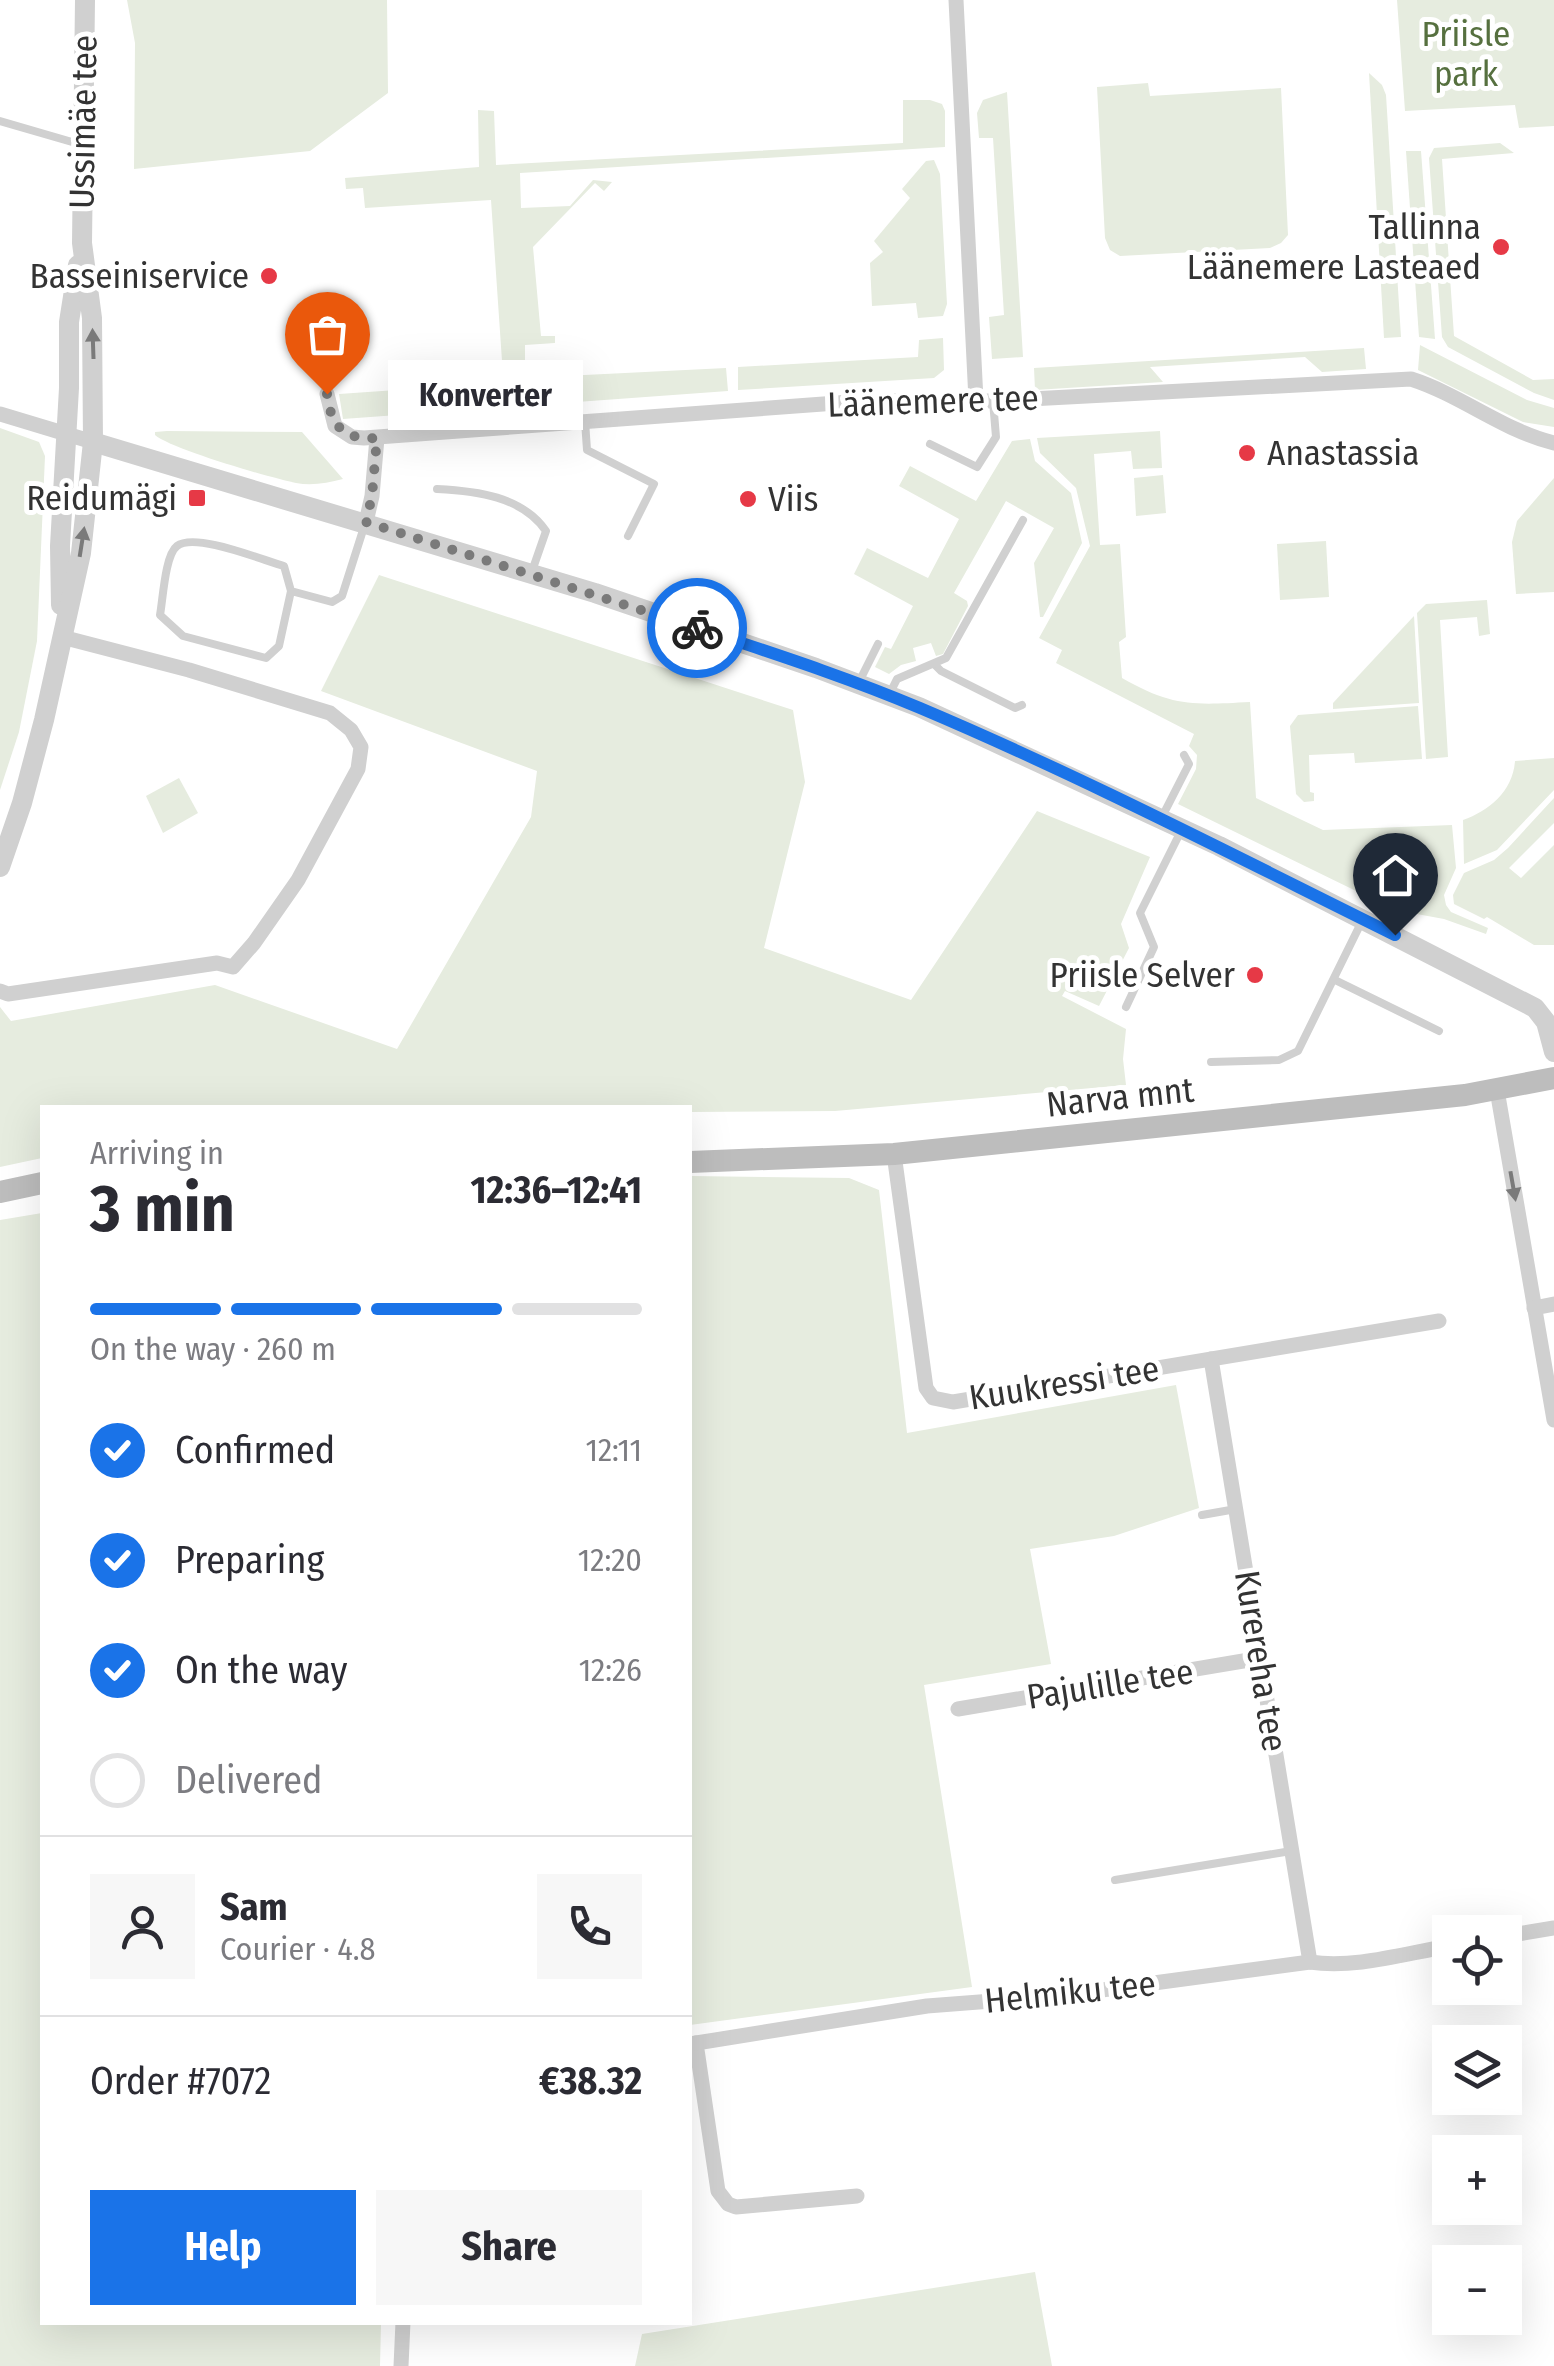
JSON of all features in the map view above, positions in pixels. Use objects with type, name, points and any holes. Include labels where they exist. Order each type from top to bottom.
[{"type":"main road","name":"Narva mnt","points":[[692,1162],[894,1154],[1332,1110],[1496,1090],[1554,1078]]},
{"type":"main road","points":[[0,1192],[40,1183]]},
{"type":"street","name":"Ussimäe tee","points":[[62,637],[60,546],[69,322],[82,243],[85,0]]},
{"type":"street","points":[[956,0],[985,401]]},
{"type":"street","name":"Ussimäe tee","points":[[0,867],[22,803],[81,552],[93,442],[92,318],[82,243]]},
{"type":"street","name":"Läänemere tee","points":[[327,394],[332,420],[342,432],[352,437],[377,438],[864,401],[985,401],[1411,379],[1438,388],[1535,438],[1554,443]]},
{"type":"street","points":[[0,414],[531,574],[889,696],[1161,819],[1544,1012],[1554,1052]]},
{"type":"street","points":[[366,522],[377,438]]},
{"type":"street","points":[[0,991],[8,994],[217,963],[233,967],[298,880],[358,769],[361,747],[352,730],[330,713],[62,637]]},
{"type":"street","points":[[1496,1090],[1554,1420]]},
{"type":"street","name":"Kuukressi tee","points":[[894,1154],[926,1388],[933,1398],[953,1402],[1439,1320]]},
{"type":"street","points":[[1534,1308],[1554,1304]]},
{"type":"street","name":"Kurereha tee","points":[[1211,1359],[1310,1962]]},
{"type":"street","name":"Pajulille tee","points":[[958,1709],[1260,1658]]},
{"type":"street","points":[[1522,1933],[1554,1928]]},
{"type":"street","name":"Helmiku tee","points":[[693,2044],[926,2006],[1057,1996],[1432,1949]]},
{"type":"street","points":[[693,2044],[722,2199],[736,2207],[857,2196]]},
{"type":"street","points":[[401,2366],[402,2325]]},
{"type":"lane","points":[[0,121],[84,145]]},
{"type":"lane","points":[[930,444],[977,467],[996,437],[985,401]]},
{"type":"lane","points":[[584,421],[587,450],[654,484],[628,536]]},
{"type":"lane","points":[[437,490],[481,492],[535,514],[546,531],[531,574]]},
{"type":"lane","points":[[889,696],[897,678],[946,658],[1024,520]]},
{"type":"lane","points":[[291,591],[332,602],[342,596],[366,522]]},
{"type":"lane","points":[[194,540],[284,566],[291,591],[279,646],[266,658],[184,636],[160,615],[170,558],[176,546],[194,540]]},
{"type":"lane","points":[[858,684],[878,644]]},
{"type":"lane","points":[[935,665],[1015,708],[1022,705]]},
{"type":"lane","points":[[1161,819],[1189,764],[1184,754]]},
{"type":"lane","points":[[1126,1007],[1156,954],[1140,913],[1182,830]]},
{"type":"lane","points":[[1211,1062],[1279,1060],[1298,1051],[1363,919]]},
{"type":"lane","points":[[1335,980],[1439,1031]]},
{"type":"lane","points":[[1202,1515],[1236,1509]]},
{"type":"lane","points":[[1115,1880],[1292,1852]]},
{"type":"green space","points":[[127,0],[387,0],[388,93],[310,151],[134,169],[135,43]]},
{"type":"green space","name":"Priisle park","points":[[1397,0],[1554,0],[1554,126],[1519,128],[1515,105],[1405,111]]},
{"type":"green space","points":[[1369,73],[1386,95],[1401,337],[1384,338]]},
{"type":"green space","points":[[1148,83],[1150,96],[1281,88],[1288,235],[1281,243],[1270,248],[1120,256],[1110,250],[1105,238],[1097,87]]},
{"type":"green space","points":[[1007,92],[1023,357],[992,359],[989,317],[1004,315],[993,138],[979,138],[977,113],[983,100]]},
{"type":"green space","points":[[903,100],[942,104],[945,147],[520,173],[521,208],[570,206],[593,180],[612,182],[604,191],[595,183],[533,247],[541,336],[555,336],[555,343],[525,345],[525,363],[542,362],[544,377],[726,368],[728,391],[343,419],[339,394],[411,389],[411,368],[502,361],[491,200],[365,208],[363,188],[346,189],[345,178],[479,167],[478,110],[494,111],[496,165],[903,143]]},
{"type":"green space","points":[[1500,143],[1514,153],[1442,159],[1454,336],[1533,380],[1554,379],[1554,400],[1448,347],[1442,337],[1429,158],[1434,148]]},
{"type":"green space","points":[[1406,151],[1421,151],[1435,339],[1419,337]]},
{"type":"green space","points":[[934,160],[940,174],[947,304],[943,316],[918,318],[916,303],[872,306],[870,263],[883,252],[874,241],[910,198],[902,189],[926,161]]},
{"type":"green space","points":[[943,338],[944,370],[934,378],[738,390],[738,367],[918,357],[919,340]]},
{"type":"green space","points":[[1420,345],[1527,400],[1554,408],[1554,427],[1523,422],[1418,370]]},
{"type":"green space","points":[[1364,348],[1366,369],[1322,372],[1305,357],[1150,367],[1163,382],[1035,390],[1034,368]]},
{"type":"green space","points":[[0,428],[39,442],[45,456],[37,641],[19,732],[0,790]]},
{"type":"green space","points":[[167,431],[302,432],[343,479],[308,484],[266,475],[200,455],[155,435]]},
{"type":"green space","points":[[1160,431],[1162,468],[1133,469],[1131,451],[1094,454],[1100,545],[1120,544],[1126,637],[1119,642],[1122,678],[1184,702],[1250,702],[1256,798],[1323,830],[1452,825],[1456,868],[1444,895],[1446,905],[1451,912],[1488,928],[1486,934],[1444,919],[1395,910],[1178,804],[1196,769],[1197,755],[1189,746],[1194,734],[1056,663],[1062,650],[1039,638],[1090,546],[1076,488],[1040,453],[1037,438]]},
{"type":"green space","points":[[1030,439],[1035,461],[1071,493],[1082,543],[1043,617],[1034,563],[1054,528],[1006,501],[954,593],[968,606],[943,654],[936,656],[931,643],[913,648],[916,661],[889,674],[875,667],[885,647],[891,649],[913,606],[854,574],[867,548],[928,578],[959,519],[899,486],[910,466],[976,501],[1012,441]]},
{"type":"green space","points":[[1163,475],[1166,513],[1136,516],[1134,478]]},
{"type":"green space","points":[[1554,478],[1554,592],[1516,594],[1512,542],[1517,521]]},
{"type":"green space","points":[[1326,541],[1329,597],[1280,600],[1277,544]]},
{"type":"green space","points":[[379,575],[793,710],[805,782],[764,948],[911,1000],[1037,811],[1150,857],[1121,924],[1129,948],[1099,1006],[1065,991],[1062,996],[1126,1029],[1126,1085],[835,1111],[692,1112],[692,1105],[40,1105],[40,1158],[0,1167],[0,1007],[11,1021],[215,985],[397,1049],[531,817],[537,771],[321,691]]},
{"type":"green space","points":[[1487,600],[1490,634],[1479,636],[1477,617],[1440,620],[1448,757],[1426,759],[1417,613],[1426,604]]},
{"type":"green space","points":[[1414,616],[1419,703],[1333,709],[1333,703]]},
{"type":"green space","points":[[1418,706],[1422,759],[1355,763],[1354,753],[1309,755],[1310,792],[1314,793],[1314,801],[1304,802],[1296,794],[1290,726],[1298,715]]},
{"type":"green space","points":[[1554,758],[1554,790],[1497,850],[1464,864],[1463,820],[1498,798],[1510,782],[1515,761]]},
{"type":"green space","points":[[179,778],[198,813],[163,833],[146,796]]},
{"type":"green space","points":[[1554,798],[1554,823],[1509,868],[1521,878],[1554,845],[1554,945],[1534,945],[1487,917],[1454,904],[1453,895],[1464,873],[1494,860]]},
{"type":"green space","points":[[692,1176],[849,1178],[879,1190],[907,1433],[1176,1385],[1199,1508],[1114,1536],[1030,1549],[1051,1664],[924,1685],[972,1987],[692,2025]]},
{"type":"green space","points":[[40,1213],[40,2325],[381,2325],[380,2366],[0,2366],[0,1220]]},
{"type":"green space","points":[[1035,2272],[1052,2366],[635,2366],[642,2334]]},
{"type":"way so far","points":[[327,394],[335,426],[352,437],[377,438],[366,522],[697,628]]},
{"type":"place","name":"Tallinna Läänemere Lasteaed","points":[[1501,247]]},
{"type":"place","name":"Basseiniservice","points":[[269,276]]},
{"type":"place","name":"Konverter","points":[[327,394]]},
{"type":"place","name":"Anastassia","points":[[1247,453]]},
{"type":"place","name":"Reidumägi","points":[[197,498]]},
{"type":"place","name":"Viis","points":[[748,499]]},
{"type":"place","name":"Priisle Selver","points":[[1255,975]]},
{"type":"route","points":[[697,628],[920,708],[1219,846],[1395,935]]}]
